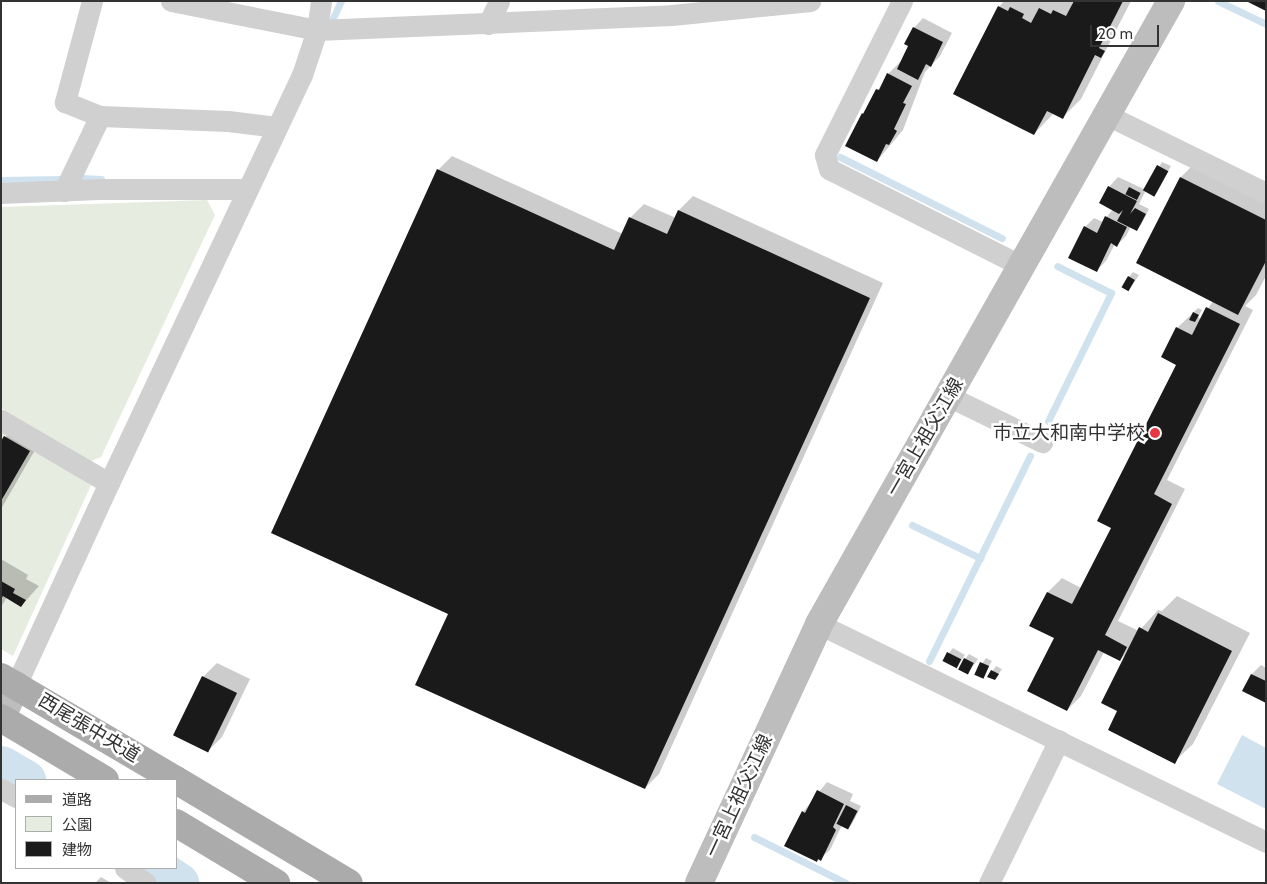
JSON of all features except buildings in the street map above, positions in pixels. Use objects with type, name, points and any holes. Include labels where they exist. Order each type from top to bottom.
[{"type":"main road","name":"一宮上祖父江線","points":[[699,883],[819,624],[1171,1]]},
{"type":"main road","points":[[1,719],[9,681]]},
{"type":"main road","name":"西尾張中央道","points":[[9,681],[174,779]]},
{"type":"main road","name":"西尾張中央道","points":[[1,719],[103,779]]},
{"type":"main road","name":"西尾張中央道","points":[[178,781],[349,883]]},
{"type":"main road","points":[[178,824],[276,883]]},
{"type":"street","points":[[92,1],[65,102],[100,116],[228,121],[277,127]]},
{"type":"street","points":[[172,1],[316,30],[672,15],[810,1]]},
{"type":"street","points":[[9,681],[108,483],[302,75],[316,30],[321,1]]},
{"type":"street","points":[[488,24],[499,1]]},
{"type":"street","points":[[902,1],[825,155],[829,169],[1022,266]]},
{"type":"street","points":[[1107,115],[1266,193]]},
{"type":"street","points":[[64,190],[100,116]]},
{"type":"street","points":[[1,193],[64,190],[247,189]]},
{"type":"street","points":[[948,396],[1042,442]]},
{"type":"street","points":[[1,420],[108,483]]},
{"type":"street","points":[[819,624],[1266,842]]},
{"type":"street","points":[[989,883],[1059,740]]},
{"type":"street","points":[[1,789],[15,796]]},
{"type":"street","points":[[126,869],[146,883]]},
{"type":"green space","points":[[207,200],[215,215],[101,457],[91,461],[1,408],[1,207]]},
{"type":"green space","points":[[1,430],[92,483],[13,656],[1,649]]},
{"type":"water","points":[[1242,735],[1266,748],[1266,809],[1217,784]]},
{"type":"waterway","points":[[333,18],[341,1]]},
{"type":"waterway","points":[[1218,1],[1266,24]]},
{"type":"waterway","points":[[840,157],[1002,238]]},
{"type":"waterway","points":[[81,178],[101,179]]},
{"type":"waterway","points":[[1,180],[62,179]]},
{"type":"waterway","points":[[1048,421],[1111,293],[1057,266]]},
{"type":"waterway","points":[[929,661],[1030,456]]},
{"type":"waterway","points":[[912,525],[980,558]]},
{"type":"waterway","points":[[1,766],[23,779]]},
{"type":"waterway","points":[[754,837],[846,883]]},
{"type":"waterway","points":[[157,869],[178,883]]},
{"type":"place","name":"市立大和南中学校","points":[[1155,433]]}]
